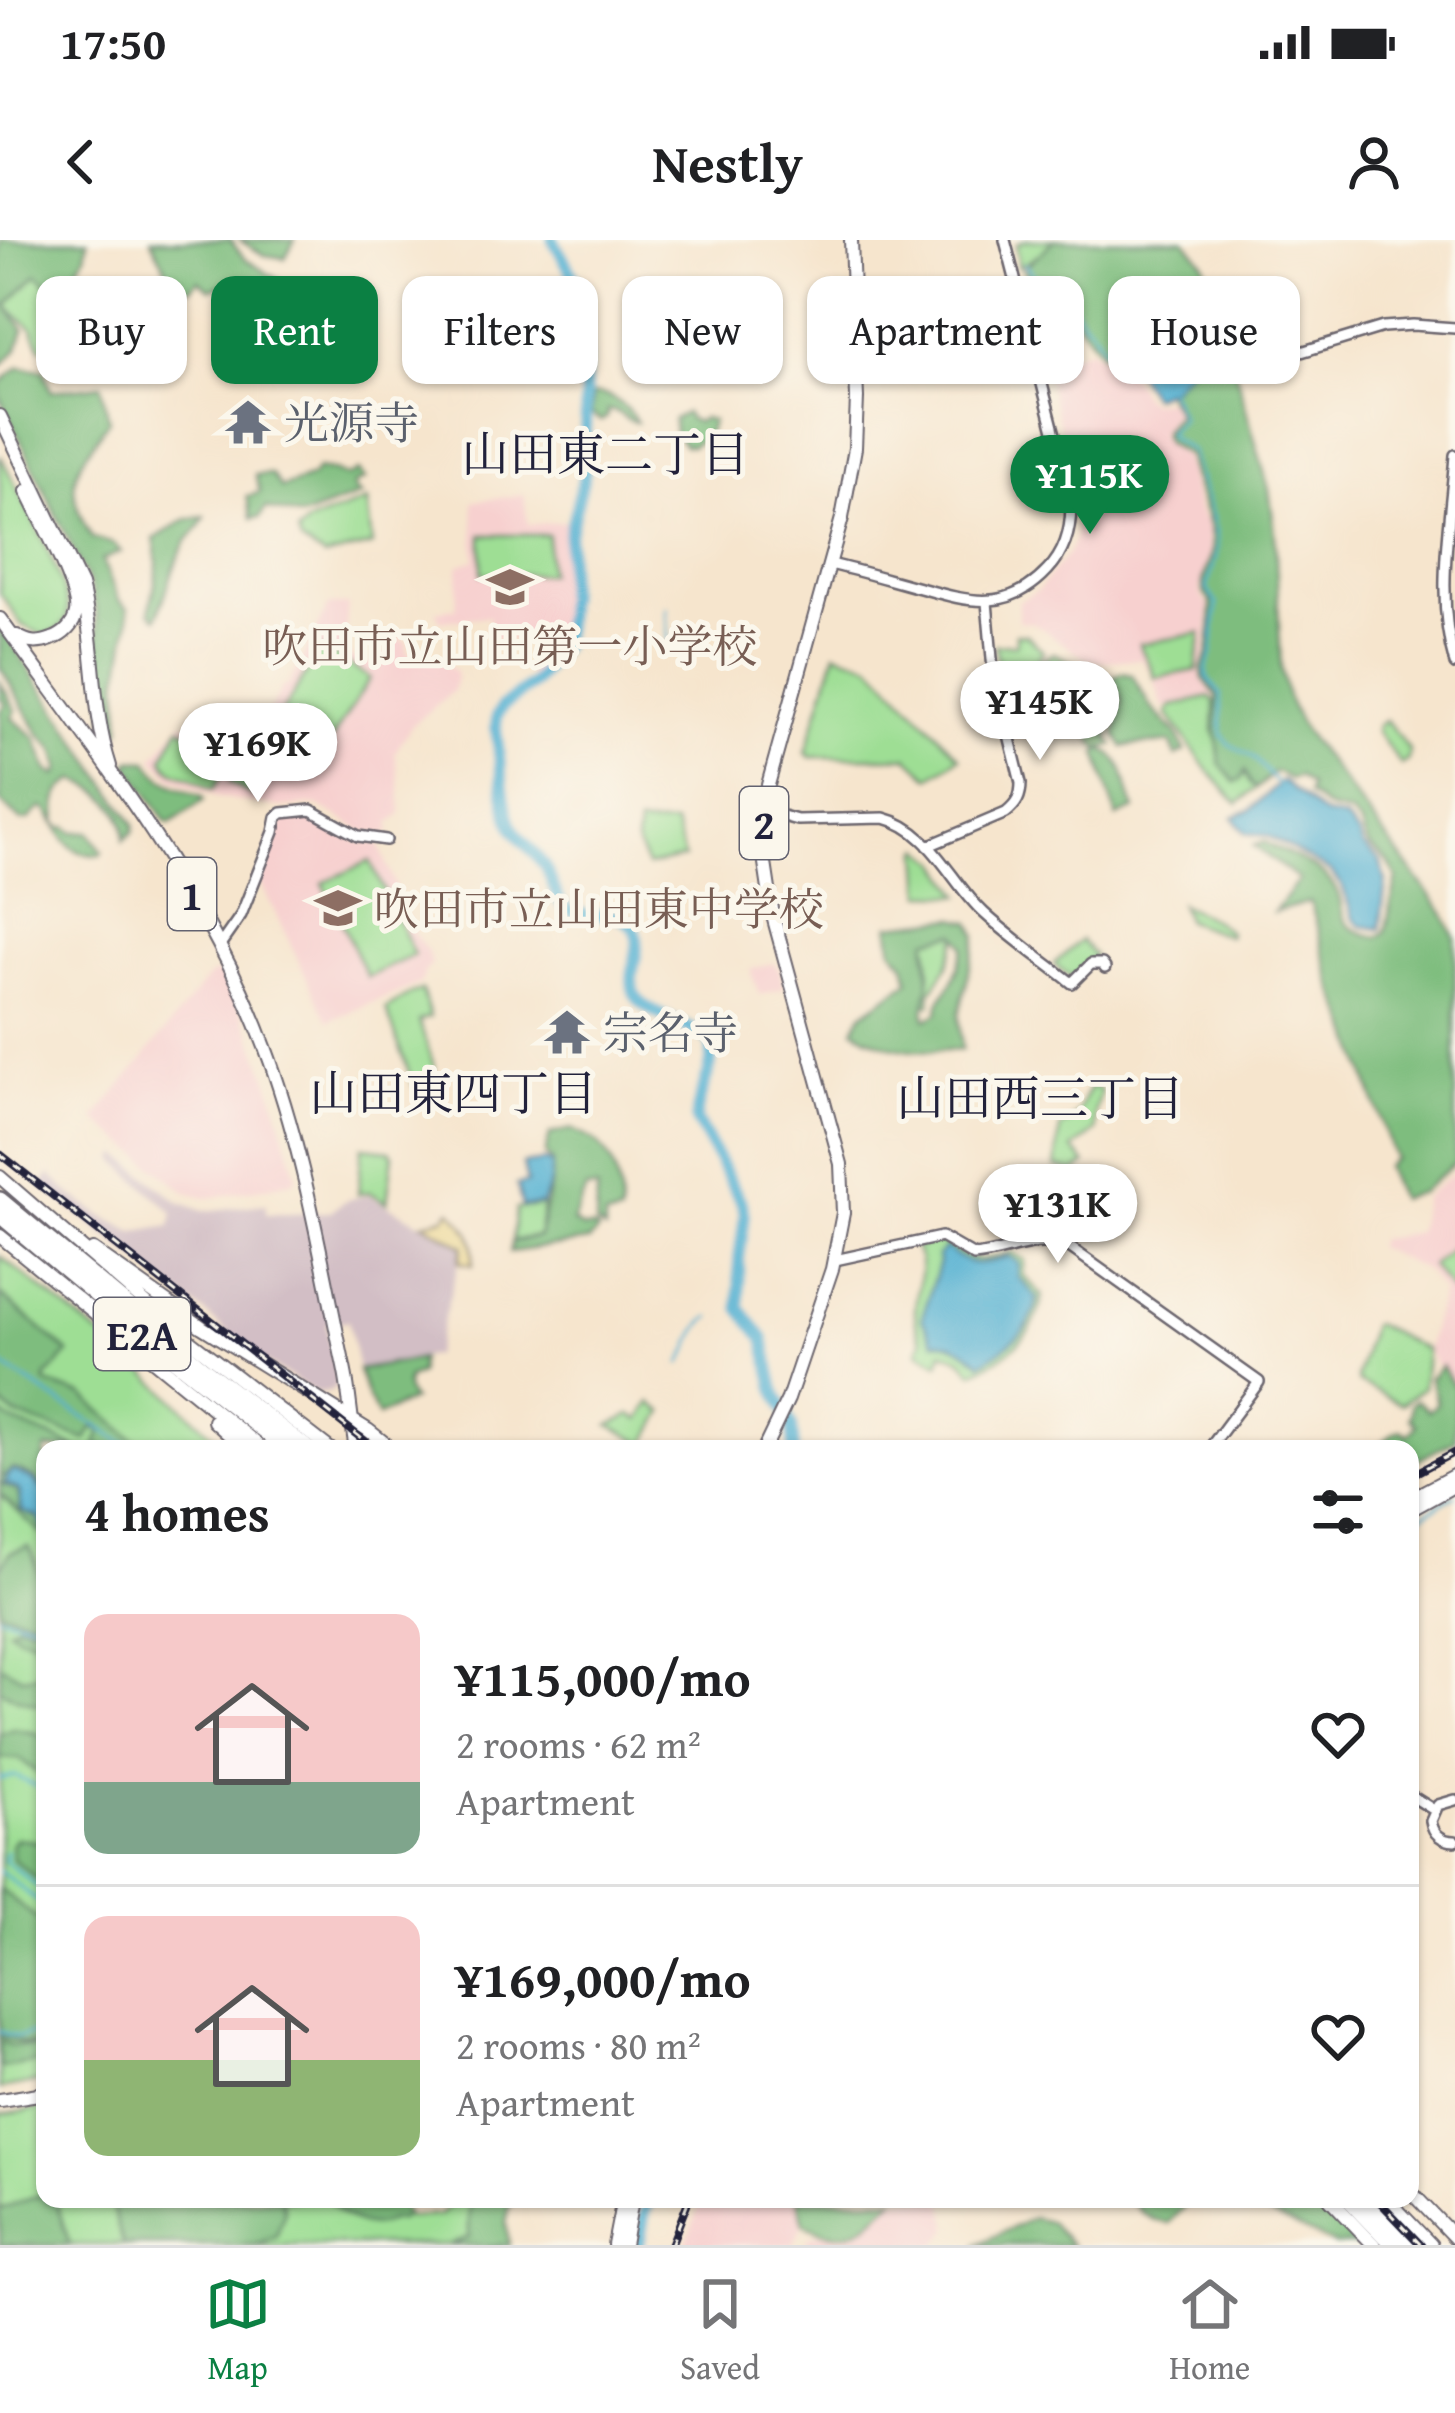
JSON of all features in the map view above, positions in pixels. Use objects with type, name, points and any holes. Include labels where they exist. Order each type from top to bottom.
[{"type":"highway","points":[[0,1197],[51,1249]]},
{"type":"highway","points":[[0,1218],[51,1249]]},
{"type":"highway","name":"E2A","points":[[51,1249],[200,1381],[275,1440]]},
{"type":"highway","name":"E2A","points":[[51,1249],[296,1440]]},
{"type":"highway","points":[[1358,2208],[1393,2245]]},
{"type":"highway","points":[[1375,2208],[1410,2245]]},
{"type":"main road","name":"2","points":[[769,1440],[788,1400],[835,1260],[843,1213],[841,1164],[773,916],[764,811],[776,751],[845,508],[855,448],[850,240]]},
{"type":"main road","name":"1","points":[[0,416],[81,585],[102,742],[113,776]]},
{"type":"main road","name":"1","points":[[0,434],[72,587],[76,613],[59,638],[44,642],[26,642],[1,621]]},
{"type":"main road","name":"1","points":[[1,621],[190,891],[220,945],[266,1049],[311,1207],[357,1440]]},
{"type":"main road","points":[[0,1177],[217,1363],[318,1440]]},
{"type":"main road","points":[[44,1216],[153,1294],[380,1440]]},
{"type":"main road","points":[[0,1237],[252,1440]]},
{"type":"main road","points":[[167,1373],[234,1440]]},
{"type":"main road","points":[[1419,1494],[1455,1474]]},
{"type":"main road","points":[[1419,1505],[1455,1485]]},
{"type":"main road","points":[[0,2100],[36,2094]]},
{"type":"main road","points":[[1419,2200],[1455,2238]]},
{"type":"main road","points":[[614,2245],[620,2208]]},
{"type":"main road","points":[[624,2245],[630,2208]]},
{"type":"main road","points":[[1339,2208],[1374,2245]]},
{"type":"main road","points":[[1396,2208],[1431,2245]]},
{"type":"street","points":[[830,564],[958,599],[987,602],[1034,585],[1061,553],[1071,518],[1064,471],[1005,240]]},
{"type":"street","points":[[1300,352],[1383,326],[1455,328]]},
{"type":"street","points":[[1455,455],[1444,586],[1444,618],[1455,664]]},
{"type":"street","points":[[928,845],[1006,813],[1021,795],[991,657],[987,602]]},
{"type":"street","points":[[764,811],[796,820],[884,818],[903,825],[938,854],[984,914],[1072,983],[1091,964],[1105,968]]},
{"type":"street","points":[[220,945],[241,915],[282,813],[320,812],[358,836],[386,840]]},
{"type":"street","points":[[835,1260],[941,1237],[974,1256],[1036,1241],[1068,1246],[1259,1382],[1217,1440]]},
{"type":"street","points":[[1455,1800],[1444,1801],[1431,1821],[1435,1833],[1455,1841]]},
{"type":"street","points":[[1419,1801],[1434,1810]]},
{"type":"shaded area","points":[[1084,350],[1108,360],[1108,384],[1135,384],[1151,402],[1168,400],[1174,414],[1160,436],[1185,458],[1198,509],[1207,524],[1210,552],[1200,589],[1209,605],[1209,624],[1200,668],[1201,679],[1214,696],[1163,708],[1152,673],[1141,659],[1095,662],[1034,623],[1018,621],[1018,602],[1038,590],[1074,540],[1076,492],[1049,384],[1084,384]]},
{"type":"shaded area","name":"吹田市立山田第一小学校","points":[[524,495],[528,525],[568,521],[557,645],[533,678],[528,675],[535,640],[486,638],[489,616],[440,621],[436,611],[456,608],[459,565],[475,560],[473,501]]},
{"type":"shaded area","points":[[329,605],[348,605],[345,641],[351,657],[367,664],[385,653],[390,631],[407,643],[407,653],[441,659],[457,673],[453,691],[411,726],[395,753],[401,814],[389,823],[391,832],[384,834],[364,832],[317,805],[281,808],[218,797],[172,778],[153,758],[182,722],[222,747],[235,741],[241,746],[262,725],[283,686],[288,686]]},
{"type":"shaded area","points":[[1037,687],[1067,697],[1079,719],[1015,739],[1002,690]]},
{"type":"shaded area","name":"吹田市立山田東中学校","points":[[316,817],[358,842],[379,844],[414,934],[432,965],[421,983],[328,1021],[260,882],[283,820]]},
{"type":"shaded area","points":[[772,963],[779,969],[784,988],[759,995],[750,970]]},
{"type":"shaded area","points":[[218,973],[226,978],[250,1031],[297,1177],[292,1182],[209,1198],[186,1192],[95,1119],[209,976]]},
{"type":"shaded area","points":[[119,1154],[179,1202],[203,1211],[266,1204],[266,1214],[329,1212],[346,1200],[369,1195],[463,1246],[434,1355],[358,1370],[348,1321],[326,1323],[337,1384],[318,1394],[256,1357],[41,1186],[50,1174],[70,1194],[134,1232],[171,1226],[174,1213],[118,1163]]},
{"type":"shaded area","points":[[1455,1172],[1455,1397],[1427,1350],[1442,1291],[1425,1270],[1376,1247],[1377,1240],[1417,1232],[1424,1197]]},
{"type":"shaded area","points":[[699,2208],[799,2208],[802,2226],[793,2245],[685,2245]]},
{"type":"shaded area","points":[[861,2208],[946,2208],[949,2229],[937,2245],[808,2245],[808,2237],[831,2231]]},
{"type":"green space","points":[[0,240],[88,240],[85,256],[72,276],[37,274],[6,306],[24,329],[18,349],[0,366]]},
{"type":"green space","points":[[151,240],[230,240],[245,259],[273,276],[211,276],[210,289],[198,280],[187,289],[187,276],[170,276]]},
{"type":"green space","points":[[239,240],[295,240],[285,258],[264,255]]},
{"type":"green space","points":[[1054,240],[1185,240],[1204,262],[1208,276],[1108,276],[1108,355],[1084,330],[1084,276],[1028,276],[1023,270]]},
{"type":"green space","points":[[1062,240],[1019,267],[1016,244]]},
{"type":"green space","points":[[36,266],[45,276],[36,276],[36,337],[7,307]]},
{"type":"green space","points":[[19,367],[36,369],[36,384],[49,384],[51,391],[101,385],[109,420],[80,464],[74,489],[92,538],[114,544],[121,552],[102,560],[119,600],[128,608],[129,623],[119,682],[121,730],[113,734],[107,729],[90,585],[0,398],[0,383]]},
{"type":"green space","points":[[1159,384],[1239,384],[1269,489],[1287,697],[1302,728],[1444,913],[1455,938],[1455,1163],[1421,1192],[1399,1199],[1385,1167],[1394,1158],[1333,987],[1310,902],[1274,912],[1299,880],[1254,846],[1265,842],[1319,871],[1334,886],[1350,926],[1378,937],[1385,932],[1397,878],[1388,862],[1368,845],[1361,825],[1350,814],[1328,809],[1308,794],[1309,785],[1298,776],[1291,779],[1275,772],[1257,788],[1245,771],[1235,782],[1220,763],[1217,696],[1203,678],[1202,668],[1212,625],[1211,601],[1203,590],[1211,537],[1188,456],[1163,436],[1177,414]]},
{"type":"green space","points":[[593,394],[618,402],[637,422],[608,410],[601,421],[591,414]]},
{"type":"green space","points":[[685,413],[697,422],[712,421],[707,434],[692,446],[684,445],[674,433],[673,419]]},
{"type":"green space","points":[[0,455],[66,597],[66,620],[43,635],[22,625],[0,593]]},
{"type":"green space","points":[[317,469],[347,477],[358,471],[365,479],[354,484],[354,490],[361,495],[301,517],[266,508],[260,517],[252,518],[247,497],[260,492],[255,475],[271,474],[281,488],[312,477]]},
{"type":"green space","points":[[367,501],[372,545],[324,557],[301,542],[298,533],[309,522]]},
{"type":"green space","points":[[205,517],[182,550],[157,618],[150,612],[157,567],[154,539],[187,519]]},
{"type":"green space","points":[[482,535],[548,535],[548,574],[482,574]]},
{"type":"green space","points":[[0,626],[134,824],[134,831],[124,840],[122,820],[111,802],[75,780],[67,785],[58,798],[56,823],[73,832],[89,832],[102,851],[99,855],[71,847],[46,809],[22,821],[0,802],[0,712],[5,704],[0,682],[16,710],[12,718],[36,738],[48,770],[57,776],[60,768],[55,750],[39,733],[0,666]]},
{"type":"green space","points":[[1201,633],[1197,670],[1155,678],[1140,644]]},
{"type":"green space","points":[[1016,634],[1027,635],[1043,651],[1033,667],[1026,667],[1019,676],[1022,688],[1002,690],[995,645],[1016,644]]},
{"type":"green space","points":[[322,648],[370,678],[314,768],[266,738]]},
{"type":"green space","points":[[836,652],[871,664],[960,757],[930,777],[908,757],[810,757],[806,753]]},
{"type":"green space","points":[[1054,653],[1097,674],[1111,688],[1113,714],[1109,736],[1106,734],[1113,745],[1098,748],[1081,724],[1070,698],[1076,689],[1044,681],[1046,659]]},
{"type":"green space","points":[[1044,659],[1045,683],[1074,690],[1076,697],[1070,701],[1036,689],[1034,669]]},
{"type":"green space","points":[[1132,675],[1185,751],[1176,756],[1170,742],[1123,747],[1116,735],[1122,701],[1114,677]]},
{"type":"green space","points":[[1210,697],[1215,703],[1214,731],[1219,743],[1263,782],[1238,804],[1167,713],[1172,706]]},
{"type":"green space","points":[[1386,720],[1409,750],[1408,760],[1401,765],[1376,731]]},
{"type":"green space","points":[[180,727],[232,758],[213,789],[175,772],[163,759]]},
{"type":"green space","points":[[1101,748],[1121,767],[1135,809],[1117,817],[1097,753]]},
{"type":"green space","points":[[244,758],[269,773],[254,797],[229,782]]},
{"type":"green space","points":[[148,761],[165,779],[204,800],[170,823],[166,821],[128,764]]},
{"type":"green space","points":[[638,825],[675,825],[684,858],[647,866],[636,843]]},
{"type":"green space","points":[[922,848],[939,862],[961,895],[923,894]]},
{"type":"green space","points":[[370,861],[414,955],[367,977],[323,883]]},
{"type":"green space","points":[[1180,904],[1213,919],[1228,936],[1187,921]]},
{"type":"green space","points":[[956,918],[971,922],[977,936],[959,1015],[962,1049],[906,1049],[854,1029],[862,1014],[909,981],[905,964],[892,949],[890,925]],"holes":[[[956,933],[964,947],[938,1013],[926,1019],[927,940]]]},
{"type":"green space","points":[[959,930],[930,1004],[924,1004],[921,997],[930,976],[928,947],[921,940]]},
{"type":"green space","points":[[1081,940],[1094,956],[1069,976],[1054,964]]},
{"type":"green space","points":[[422,990],[430,1017],[419,1021],[435,1069],[414,1086],[386,1009]]},
{"type":"green space","points":[[1091,1087],[1101,1092],[1096,1131],[1073,1149],[1086,1164],[1075,1172],[1056,1167],[1060,1128],[1078,1113]]},
{"type":"green space","points":[[572,1129],[596,1143],[609,1160],[619,1187],[620,1215],[605,1218],[605,1230],[596,1224],[597,1189],[586,1189],[573,1222],[598,1231],[589,1241],[510,1252],[512,1242],[539,1237],[550,1186],[552,1162],[545,1154],[550,1134]]},
{"type":"green space","points":[[362,1147],[390,1150],[393,1155],[387,1202],[369,1192],[358,1194]]},
{"type":"green space","points":[[543,1205],[538,1236],[512,1241],[516,1209]]},
{"type":"green space","points":[[939,1241],[978,1259],[1011,1252],[1025,1260],[1023,1275],[1042,1295],[1035,1321],[1019,1343],[973,1372],[961,1358],[943,1352],[939,1363],[918,1351],[922,1340],[915,1314],[920,1267],[914,1247]]},
{"type":"green space","points":[[1455,1246],[1455,1295],[1431,1266]]},
{"type":"green space","points":[[0,1256],[134,1362],[218,1440],[36,1440],[36,2083],[0,2089]]},
{"type":"green space","points":[[0,1294],[69,1353],[46,1377],[46,1383],[83,1395],[135,1440],[98,1440],[101,1431],[93,1427],[86,1440],[15,1415],[0,1403]]},
{"type":"green space","points":[[1375,1324],[1426,1350],[1423,1388],[1401,1404],[1358,1382]]},
{"type":"green space","points":[[420,1359],[419,1374],[406,1384],[412,1400],[378,1416],[358,1370]]},
{"type":"green space","points":[[1441,1366],[1455,1388],[1455,1440],[1419,1459],[1419,1440],[1385,1440],[1401,1430],[1408,1435],[1416,1426],[1410,1418],[1416,1400],[1429,1411],[1437,1403],[1430,1378]]},
{"type":"green space","points":[[651,1403],[664,1412],[647,1440],[638,1440],[610,1425],[631,1415],[640,1420]]},
{"type":"green space","points":[[0,1413],[58,1440],[36,1440],[36,1481],[12,1469],[0,1476]]},
{"type":"green space","points":[[0,1480],[18,1491],[21,1511],[36,1517],[36,1529],[0,1494]]},
{"type":"green space","points":[[28,1546],[32,1551],[36,1619],[0,1611],[0,1570],[9,1553]]},
{"type":"green space","points":[[18,1623],[36,1626],[36,1646],[34,1639],[9,1629]]},
{"type":"green space","points":[[0,1665],[22,1677],[36,1675],[36,1704],[0,1689]]},
{"type":"green space","points":[[14,1729],[36,1734],[36,1772],[20,1759],[0,1758],[0,1734]]},
{"type":"green space","points":[[16,1838],[36,1841],[36,1879],[13,1860],[11,1845]]},
{"type":"green space","points":[[0,1889],[36,1918],[36,2044],[0,2036]]},
{"type":"green space","points":[[0,2041],[36,2048],[36,2062],[0,2068]]},
{"type":"green space","points":[[36,2109],[36,2208],[388,2208],[407,2217],[440,2215],[447,2208],[503,2208],[505,2245],[0,2245],[0,2115]]},
{"type":"green space","points":[[36,2197],[36,2208],[58,2208],[70,2245],[0,2245],[0,2210]]},
{"type":"green space","points":[[113,2208],[285,2211],[276,2236],[255,2245],[123,2245]]},
{"type":"green space","points":[[336,2208],[402,2208],[405,2214],[400,2220],[374,2225]]},
{"type":"green space","points":[[469,2208],[509,2208],[509,2245],[449,2245],[469,2237]]},
{"type":"green space","points":[[800,2208],[884,2208],[863,2227],[844,2234],[804,2224]]},
{"type":"green space","points":[[1137,2208],[1183,2208],[1169,2223]]},
{"type":"green space","points":[[1255,2208],[1328,2208],[1363,2245],[1335,2245]]},
{"type":"green space","points":[[1032,2218],[1050,2222],[1071,2245],[976,2245]]},
{"type":"sand","points":[[451,1210],[470,1234],[473,1265],[459,1262],[463,1246],[423,1223],[445,1217]]},
{"type":"water","points":[[1143,384],[1175,384],[1171,389],[1151,396]]},
{"type":"water","points":[[1282,781],[1324,815],[1345,819],[1380,861],[1386,881],[1380,929],[1361,926],[1353,919],[1343,888],[1331,872],[1268,836],[1246,833],[1233,817],[1250,810]]},
{"type":"water","points":[[523,1164],[552,1164],[542,1204],[522,1207],[517,1185],[527,1183]]},
{"type":"water","points":[[945,1248],[976,1263],[1009,1256],[1019,1263],[1018,1277],[1037,1297],[1025,1328],[982,1363],[960,1348],[934,1341],[922,1319],[938,1256]]},
{"type":"water","points":[[14,1471],[36,1482],[36,1517],[22,1511],[19,1490],[5,1484]]},
{"type":"waterway","points":[[553,240],[578,284],[586,314],[585,472],[569,535],[561,647],[536,681],[497,716],[506,806],[513,827],[544,865],[565,907],[577,913],[615,916],[635,931],[632,985],[640,1002],[711,1042],[711,1062],[696,1120],[742,1203],[740,1308],[764,1339],[793,1440]]},
{"type":"waterway","points":[[1024,264],[1041,283],[1061,289],[1108,350]]},
{"type":"waterway","points":[[1169,391],[1181,418],[1168,436],[1191,451],[1216,537],[1207,589],[1217,604],[1206,670],[1221,695],[1222,735],[1253,757],[1278,785]]},
{"type":"waterway","points":[[667,608],[669,653]]},
{"type":"waterway","points":[[681,1363],[700,1327],[711,1317]]},
{"type":"waterway","points":[[0,1364],[119,1440]]},
{"type":"waterway","points":[[1419,1517],[1455,1495]]},
{"type":"waterway","points":[[0,1616],[36,1622]]},
{"type":"waterway","points":[[0,1779],[15,1776],[36,1786]]},
{"type":"waterway","points":[[6,1852],[5,1861],[36,1886]]},
{"type":"waterway","points":[[0,1871],[36,1900]]},
{"type":"waterway","points":[[0,2032],[20,2037],[36,2033]]},
{"type":"waterway","points":[[639,2245],[647,2208]]},
{"type":"railway","points":[[0,1154],[364,1440]]},
{"type":"railway","points":[[1419,1471],[1455,1452]]},
{"type":"railway","points":[[671,2245],[685,2208]]},
{"type":"railway","points":[[1386,2208],[1421,2245]]},
{"type":"place","name":"光源寺","points":[[248,422]]},
{"type":"place","name":"吹田市立山田第一小学校","points":[[510,587]]},
{"type":"place","name":"吹田市立山田東中学校","points":[[338,908]]},
{"type":"place","name":"宗名寺","points":[[567,1032]]},
{"type":"district","name":"山田東二丁目","points":[[605,453]]},
{"type":"district","name":"山田東四丁目","points":[[453,1092]]},
{"type":"district","name":"山田西三丁目","points":[[1040,1097]]}]
